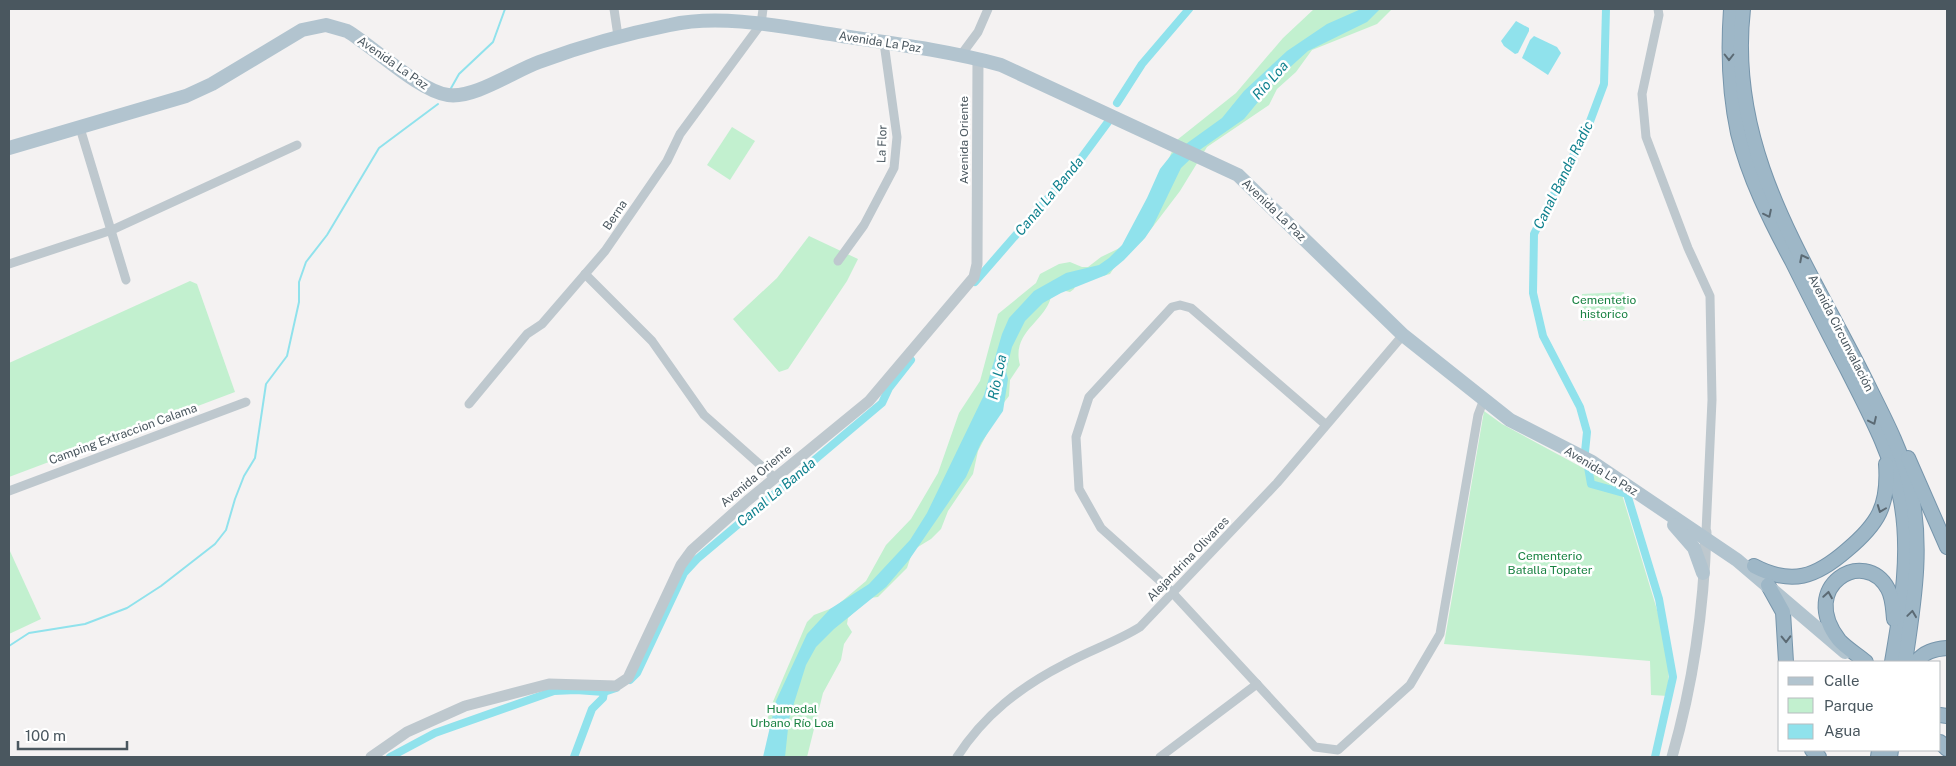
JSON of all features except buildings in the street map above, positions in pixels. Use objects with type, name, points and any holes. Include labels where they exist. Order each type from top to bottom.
[{"type":"highway","name":"Avenida Circunvalación","points":[[1731,9],[1729,63],[1731,88],[1738,132],[1747,164],[1769,217],[1883,444],[1898,488],[1904,527],[1905,569],[1892,661]]},
{"type":"highway","name":"Avenida Circunvalación","points":[[1743,9],[1742,91],[1758,159],[1779,211],[1888,427],[1909,482],[1917,538],[1916,586],[1905,661]]},
{"type":"highway","points":[[1888,427],[1914,468],[1947,546]]},
{"type":"highway","points":[[1754,566],[1778,575],[1809,575],[1827,567],[1864,535],[1879,516],[1886,495],[1887,472],[1883,444]]},
{"type":"highway","points":[[1840,640],[1830,624],[1827,613],[1827,592],[1831,583],[1838,577],[1859,571],[1879,578],[1889,590],[1896,637]]},
{"type":"highway","points":[[1768,584],[1780,606],[1785,621],[1786,661]]},
{"type":"highway","name":"Avenida La Paz","points":[[1840,640],[1865,661]]},
{"type":"highway","points":[[1917,661],[1925,653],[1936,648],[1947,648]]},
{"type":"main road","name":"Avenida La Paz","points":[[9,148],[186,96],[212,84],[298,32],[316,25],[332,26],[347,31],[430,89],[453,96],[484,86],[537,63],[618,36],[673,24],[712,22],[761,24],[960,54],[1002,65],[1155,134],[1238,175],[1403,335],[1510,420],[1592,462],[1661,509],[1754,566],[1840,640]]},
{"type":"main road","points":[[1661,509],[1691,544],[1703,570],[1714,556],[1727,553]]},
{"type":"main road","name":"Avenida La Paz","points":[[1706,536],[1768,584],[1856,661]]},
{"type":"street","points":[[614,9],[618,36]]},
{"type":"street","points":[[761,24],[763,9]]},
{"type":"street","points":[[960,54],[978,32],[988,9]]},
{"type":"street","points":[[1658,9],[1659,15],[1642,94],[1646,137],[1688,248],[1710,296],[1712,400],[1706,536],[1694,660],[1684,717],[1672,757]]},
{"type":"street","name":"Berna","points":[[470,404],[521,341],[542,324],[605,251],[667,162],[680,134],[761,24]]},
{"type":"street","name":"La Flor","points":[[838,261],[864,225],[894,168],[897,137],[884,43]]},
{"type":"street","name":"Avenida Oriente","points":[[371,757],[407,732],[482,701],[549,684],[616,686],[628,678],[686,558],[775,478],[868,401],[974,277],[977,264],[978,59]]},
{"type":"street","points":[[80,128],[126,280]]},
{"type":"street","points":[[9,264],[112,230],[297,145]]},
{"type":"street","points":[[585,274],[652,341],[704,415],[775,478]]},
{"type":"street","points":[[1325,424],[1191,308],[1186,306],[1172,307],[1089,397],[1076,437],[1079,489],[1101,528],[1173,594],[1315,747],[1338,750],[1410,685],[1440,634],[1478,415],[1484,399]]},
{"type":"street","name":"Alejandrina Olivares","points":[[957,757],[970,736],[1013,694],[1066,663],[1121,639],[1140,626],[1173,594],[1277,484],[1325,424],[1403,335]]},
{"type":"street","name":"Camping Extraccion Calama","points":[[9,490],[246,402]]},
{"type":"street","points":[[1160,757],[1257,684]]},
{"type":"green space","name":"Humedal Urbano Río Loa","points":[[1314,9],[1392,9],[1377,24],[1312,50],[1296,72],[1277,89],[1269,105],[1207,147],[1180,191],[1142,241],[1119,260],[1110,274],[1076,283],[1074,289],[1070,292],[1061,290],[1051,297],[1048,306],[1024,336],[1020,344],[1020,365],[1010,380],[1009,396],[1002,405],[978,451],[973,474],[948,511],[941,529],[931,539],[913,550],[907,568],[878,597],[869,598],[848,618],[847,624],[852,632],[844,644],[841,660],[823,693],[807,757],[766,757],[771,732],[767,725],[769,711],[807,622],[814,615],[835,607],[866,581],[886,545],[911,519],[938,473],[959,413],[980,381],[998,314],[1036,283],[1040,274],[1059,264],[1070,262],[1082,267],[1088,267],[1101,257],[1132,242],[1177,140],[1236,93],[1283,38]]},
{"type":"green space","points":[[732,127],[755,141],[730,180],[707,165]]},
{"type":"green space","points":[[809,236],[858,259],[847,281],[788,369],[779,372],[733,319],[777,278]]},
{"type":"green space","points":[[190,281],[197,284],[235,392],[9,477],[9,363]]},
{"type":"green space","name":"Cementetio historico","points":[[1624,292],[1625,318],[1583,321],[1582,294]]},
{"type":"green space","name":"Cementerio Batalla Topater","points":[[1484,411],[1502,424],[1620,488],[1668,646],[1669,696],[1651,695],[1650,661],[1444,644]]},
{"type":"green space","points":[[9,549],[41,619],[9,634]]},
{"type":"water","name":"Río Loa","points":[[1361,9],[1380,9],[1367,22],[1308,51],[1277,79],[1244,119],[1201,149],[1181,168],[1153,226],[1145,238],[1124,260],[1106,275],[1061,293],[1043,303],[1025,321],[1012,347],[1006,371],[1008,379],[1003,411],[981,443],[966,477],[909,560],[886,587],[834,629],[816,647],[806,665],[789,719],[785,757],[763,757],[776,701],[807,634],[830,609],[869,584],[910,540],[927,513],[984,395],[1002,334],[1009,318],[1034,291],[1066,273],[1099,265],[1109,258],[1122,245],[1160,169],[1172,154],[1222,118],[1244,91],[1287,51],[1327,24]]},
{"type":"water","points":[[1516,21],[1529,28],[1529,31],[1518,53],[1515,54],[1504,46],[1501,41]]},
{"type":"water","points":[[1534,36],[1557,47],[1561,53],[1548,75],[1522,58],[1530,40]]},
{"type":"waterway","points":[[450,90],[459,74],[493,42],[505,9]]},
{"type":"waterway","points":[[1117,103],[1142,64],[1189,9]]},
{"type":"waterway","name":"Canal Banda Radic","points":[[1585,452],[1587,432],[1580,407],[1543,336],[1533,293],[1534,234],[1589,124],[1604,84],[1606,9]]},
{"type":"waterway","points":[[9,646],[29,633],[85,624],[127,608],[161,586],[215,544],[226,530],[244,476],[255,458],[266,384],[287,356],[299,302],[299,282],[306,262],[327,235],[379,148],[438,104]]},
{"type":"waterway","name":"Canal La Banda","points":[[975,282],[1074,168],[1108,122]]},
{"type":"waterway","name":"Canal La Banda","points":[[630,680],[637,673],[684,573],[697,559],[882,403],[889,388],[911,360]]},
{"type":"waterway","name":"Canal Banda Radic","points":[[1588,467],[1591,484],[1627,494],[1659,599],[1673,677],[1655,757]]},
{"type":"waterway","name":"Canal La Banda","points":[[390,757],[435,733],[554,691],[604,692],[616,688]]},
{"type":"waterway","points":[[574,757],[592,709],[603,698],[604,692]]}]
